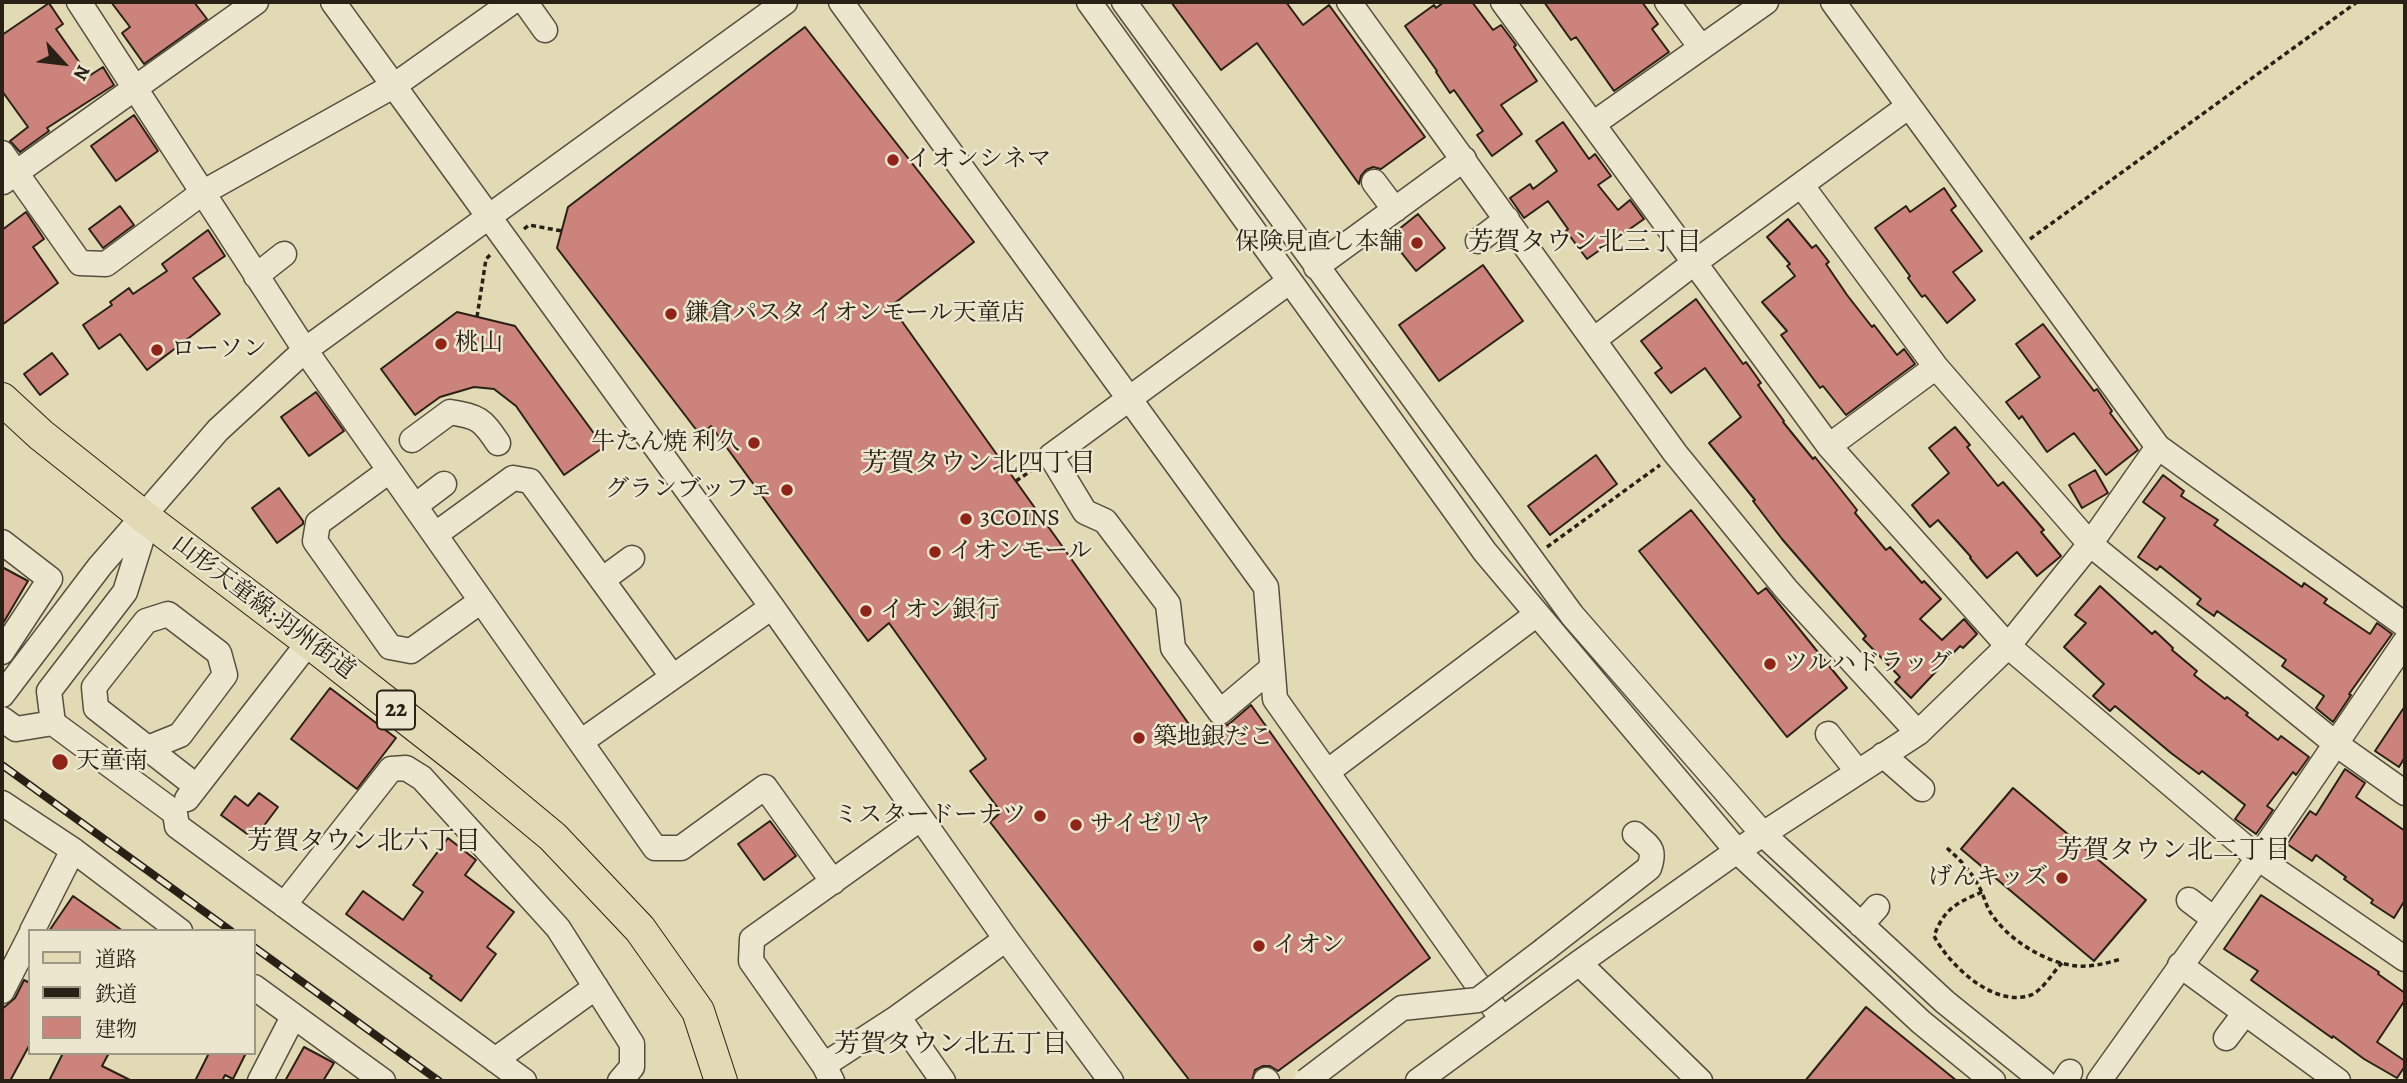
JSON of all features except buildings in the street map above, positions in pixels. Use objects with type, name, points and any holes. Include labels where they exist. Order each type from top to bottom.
[{"type":"main road","name":"山形天童線;羽州街道","points":[[2,399],[41,435],[143,516],[309,642],[554,837],[632,919],[698,1011],[721,1081]]},
{"type":"street","points":[[79,2],[305,350],[655,848],[681,848],[765,787],[833,882]]},
{"type":"street","points":[[8,179],[256,2]]},
{"type":"street","points":[[334,2],[772,607],[1006,939],[1111,1081]]},
{"type":"street","points":[[2,153],[8,179],[80,263],[106,264],[202,193],[395,85],[512,2]]},
{"type":"street","points":[[525,2],[545,30]]},
{"type":"street","points":[[2,695],[100,566],[218,430],[305,350],[785,2]]},
{"type":"street","points":[[841,2],[1266,587],[1275,699],[1502,1019]]},
{"type":"street","points":[[1089,2],[1485,552],[1737,851],[1921,1022],[1993,1081]]},
{"type":"street","points":[[1124,2],[1572,615],[1763,834],[1869,916],[1945,1002],[2043,1081]]},
{"type":"street","points":[[1349,2],[1675,453],[1786,589],[1918,733]]},
{"type":"street","points":[[1503,2],[1829,446],[2008,646],[2258,858],[2405,959]]},
{"type":"street","points":[[1667,2],[1700,46]]},
{"type":"street","points":[[1593,124],[1766,2]]},
{"type":"street","points":[[1833,2],[2158,447],[2405,625]]},
{"type":"street","points":[[1595,339],[1909,106]]},
{"type":"street","points":[[1316,267],[1464,159]]},
{"type":"street","points":[[1374,182],[1395,210]]},
{"type":"street","points":[[1802,186],[1936,368],[2090,544],[2336,744],[2405,793]]},
{"type":"street","points":[[1478,241],[1507,219]]},
{"type":"street","points":[[256,276],[284,254]]},
{"type":"street","points":[[1272,668],[1220,712],[1174,648],[1168,604],[1105,521],[1085,512],[1051,456],[1290,281]]},
{"type":"street","points":[[1829,446],[1936,368]]},
{"type":"street","points":[[412,440],[450,412],[470,416],[484,423],[498,443]]},
{"type":"street","points":[[1418,1081],[1737,851],[1918,733],[1984,680],[2090,544],[2158,447]]},
{"type":"street","points":[[389,471],[318,523],[315,541],[375,626],[390,647],[411,650],[481,601]]},
{"type":"street","points":[[436,534],[513,478],[530,481],[672,676]]},
{"type":"street","points":[[415,506],[444,484]]},
{"type":"street","points":[[52,723],[49,691],[125,592],[141,541],[143,516]]},
{"type":"street","points":[[2,542],[50,579],[2,652]]},
{"type":"street","points":[[602,580],[632,558]]},
{"type":"street","points":[[582,741],[772,607]]},
{"type":"street","points":[[148,748],[180,735],[225,675],[219,653],[168,614],[146,621],[94,687],[96,708],[197,786]]},
{"type":"street","points":[[1327,772],[1537,614]]},
{"type":"street","points":[[175,813],[309,642]]},
{"type":"street","points":[[2099,1081],[2258,858],[2405,642]]},
{"type":"street","points":[[2,719],[16,729],[52,723],[175,813],[177,826],[524,1081]]},
{"type":"street","points":[[1828,734],[1858,772]]},
{"type":"street","points":[[1883,755],[1922,789]]},
{"type":"street","points":[[284,905],[391,769],[406,768],[422,778],[558,928],[632,1044],[632,1067],[620,1081]]},
{"type":"street","points":[[2,803],[74,850],[177,929]]},
{"type":"street","points":[[920,819],[752,939],[751,961],[828,1073],[898,1017],[1006,939]]},
{"type":"street","points":[[1306,1081],[1402,1008],[1478,1000],[1649,867],[1653,856],[1651,850],[1635,834]]},
{"type":"street","points":[[34,929],[74,850]]},
{"type":"street","points":[[2189,900],[2214,919]]},
{"type":"street","points":[[2,991],[28,940]]},
{"type":"street","points":[[1580,962],[1687,1078]]},
{"type":"street","points":[[2180,965],[2338,1081]]},
{"type":"street","points":[[495,1060],[596,987]]},
{"type":"street","points":[[256,989],[383,1081]]},
{"type":"street","points":[[2226,1038],[2245,1013]]},
{"type":"street","points":[[260,1081],[293,1017]]},
{"type":"street","points":[[898,1017],[943,1081]]},
{"type":"path","points":[[2015,249],[2357,2]]},
{"type":"path","points":[[1530,559],[1675,453]]},
{"type":"path","points":[[1947,848],[1964,865],[1982,892],[1990,911],[2015,938],[2062,963],[2096,965],[2121,959]]},
{"type":"path","points":[[1982,892],[1952,906],[1938,923],[1934,936],[1942,952],[1959,970],[1986,988],[2013,997],[2031,995],[2062,963]]},
{"type":"railway","points":[[2,765],[228,929]]},
{"type":"railway","points":[[256,948],[439,1081]]},
{"type":"place","name":"イオンシネマ","points":[[893,160]]},
{"type":"place","name":"保険見直し本舗","points":[[1417,243]]},
{"type":"place","name":"鎌倉パスタ イオンモール天童店","points":[[671,314]]},
{"type":"place","name":"桃山","points":[[441,344]]},
{"type":"place","name":"ローソン","points":[[157,350]]},
{"type":"place","name":"牛たん焼 利久","points":[[754,443]]},
{"type":"place","name":"グランブッフェ","points":[[787,490]]},
{"type":"place","name":"3COINS","points":[[966,519]]},
{"type":"place","name":"イオンモール","points":[[935,552]]},
{"type":"place","name":"イオン銀行","points":[[866,611]]},
{"type":"place","name":"ツルハドラッグ","points":[[1770,664]]},
{"type":"place","name":"築地銀だこ","points":[[1139,738]]},
{"type":"place","name":"天童南","points":[[60,762]]},
{"type":"place","name":"ミスタードーナツ","points":[[1040,816]]},
{"type":"place","name":"サイゼリヤ","points":[[1076,825]]},
{"type":"place","name":"げんキッズ","points":[[2062,878]]},
{"type":"place","name":"イオン","points":[[1259,946]]},
{"type":"district","name":"芳賀タウン北三丁目","points":[[1585,244]]},
{"type":"district","name":"芳賀タウン北四丁目","points":[[979,465]]},
{"type":"district","name":"芳賀タウン北六丁目","points":[[364,843]]},
{"type":"district","name":"芳賀タウン北二丁目","points":[[2174,852]]},
{"type":"district","name":"芳賀タウン北五丁目","points":[[951,1046]]}]
